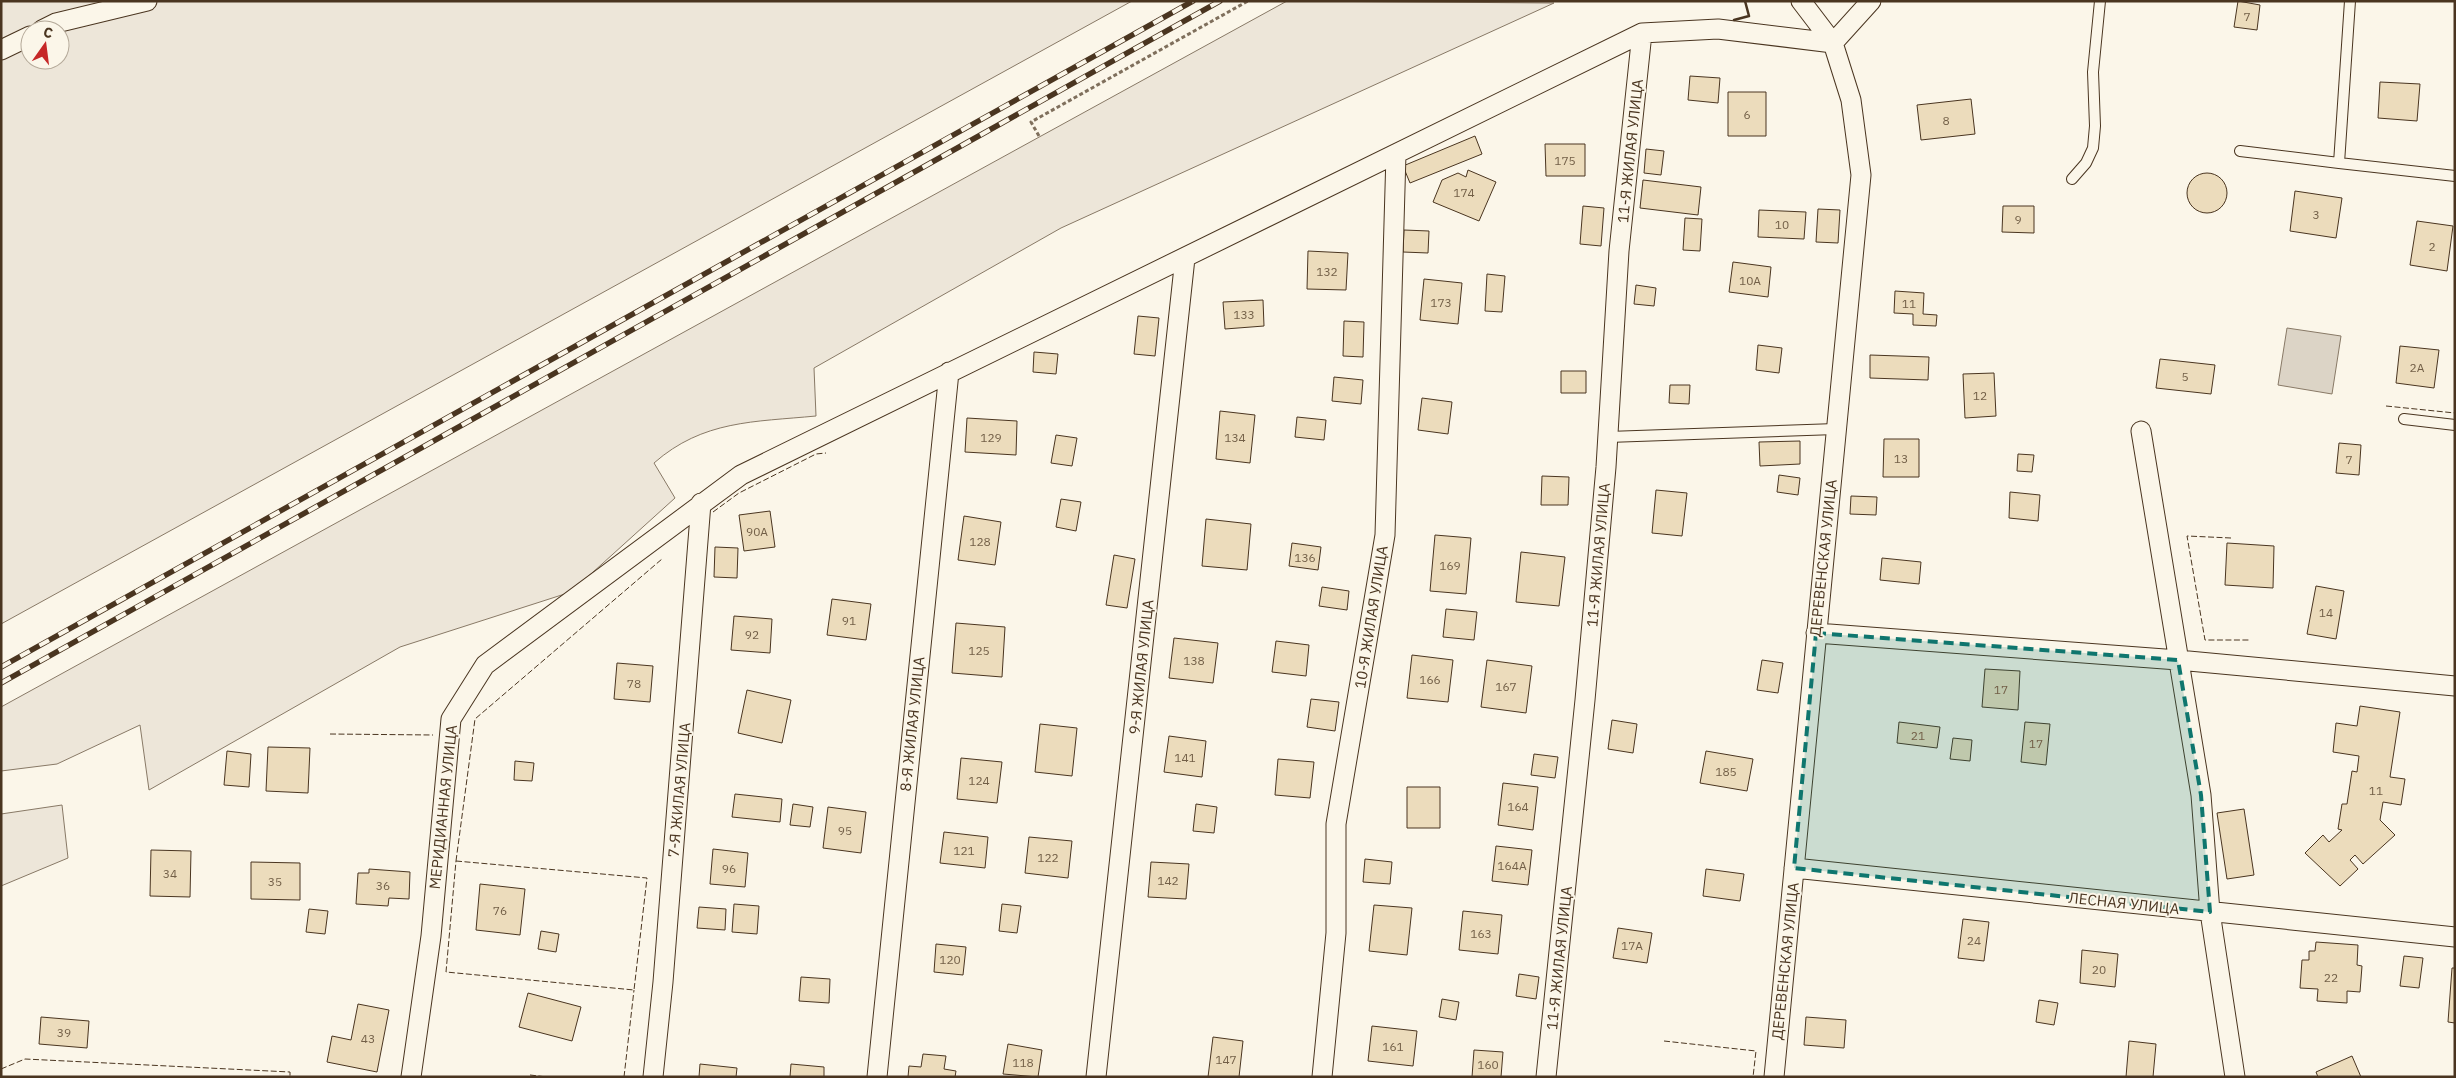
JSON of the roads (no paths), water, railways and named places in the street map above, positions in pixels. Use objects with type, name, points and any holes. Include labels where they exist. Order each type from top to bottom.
[{"type":"street","points":[[70,20],[147,1]]},
{"type":"street","name":"ДЕРЕВЕНСКАЯ УЛИЦА","points":[[1774,1077],[1860,175],[1851,100],[1833,43],[1802,1]]},
{"type":"street","points":[[1642,33],[1718,30],[1833,43],[1872,1]]},
{"type":"street","name":"МЕРИДИАННАЯ УЛИЦА","points":[[411,1077],[431,936],[451,719],[485,665],[741,475],[1642,33]]},
{"type":"street","name":"11-Я ЖИЛАЯ УЛИЦА","points":[[1546,1077],[1586,700],[1608,437],[1619,251],[1642,33]]},
{"type":"street","points":[[1,50],[20,41]]},
{"type":"street","name":"10-Я ЖИЛАЯ УЛИЦА","points":[[1322,1077],[1336,933],[1336,824],[1385,535],[1396,154]]},
{"type":"street","name":"9-Я ЖИЛАЯ УЛИЦА","points":[[1096,1077],[1185,258]]},
{"type":"street","name":"8-Я ЖИЛАЯ УЛИЦА","points":[[877,1077],[949,372]]},
{"type":"street","points":[[2141,431],[2201,795],[2210,912],[2235,1077]]},
{"type":"street","name":"7-Я ЖИЛАЯ УЛИЦА","points":[[653,1077],[664,972],[701,503]]},
{"type":"street","points":[[1816,633],[2178,660],[2455,686]]},
{"type":"street","name":"ЛЕСНАЯ УЛИЦА","points":[[1794,868],[2455,937]]},
{"type":"lane","points":[[2072,179],[2086,163],[2093,148],[2095,126],[2093,72],[2100,1]]},
{"type":"lane","points":[[2339,163],[2350,1]]},
{"type":"lane","points":[[2240,152],[2455,176]]},
{"type":"lane","points":[[2404,419],[2455,425]]},
{"type":"lane","points":[[1608,437],[1836,429]]},
{"type":"railway","points":[[1,667],[1193,1]]},
{"type":"railway","points":[[1,683],[1220,1]]}]
